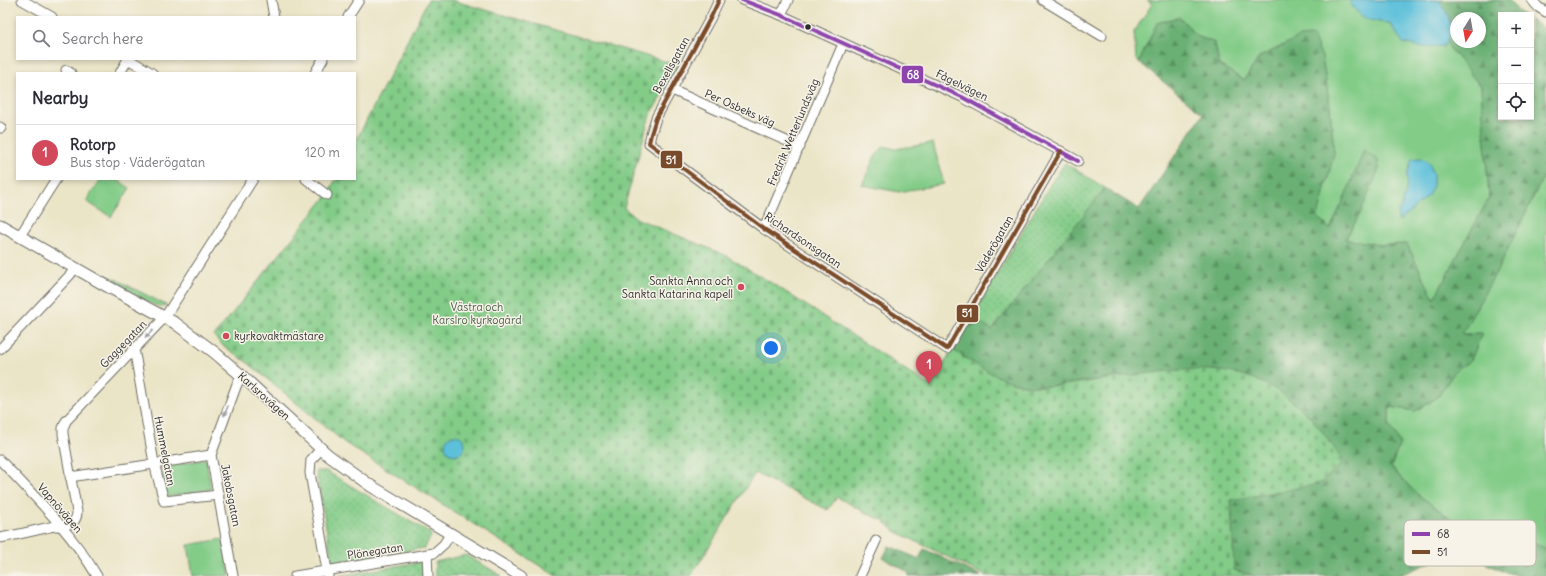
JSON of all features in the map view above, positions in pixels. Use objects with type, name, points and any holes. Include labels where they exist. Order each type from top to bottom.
[{"type":"street","points":[[22,0],[50,16]]},
{"type":"street","points":[[271,0],[274,16]]},
{"type":"street","points":[[349,16],[359,0]]},
{"type":"street","name":"Bexellsgatan","points":[[649,143],[656,118],[719,0]]},
{"type":"street","name":"Fågelvägen","points":[[742,0],[781,15],[962,97],[1078,161]]},
{"type":"street","points":[[781,15],[788,0]]},
{"type":"street","points":[[1043,0],[1102,36]]},
{"type":"street","name":"Fredrik Wetterlundsväg","points":[[764,229],[843,44]]},
{"type":"street","points":[[121,72],[127,60]]},
{"type":"street","points":[[130,60],[150,72]]},
{"type":"street","points":[[316,72],[322,60]]},
{"type":"street","name":"Per Osbeks väg","points":[[672,90],[800,147]]},
{"type":"street","name":"Richardsonsgatan","points":[[649,143],[764,229],[947,349]]},
{"type":"street","name":"Väderögatan","points":[[947,349],[1061,151]]},
{"type":"street","points":[[18,235],[23,231],[55,180]]},
{"type":"street","name":"Gaggegatan","points":[[59,526],[74,522],[77,512],[63,434],[63,428],[66,421],[165,317],[252,180]]},
{"type":"street","points":[[307,180],[326,195]]},
{"type":"street","name":"Karlsrovägen","points":[[0,225],[175,323],[214,352],[242,376],[293,422],[320,450],[371,486],[520,576]]},
{"type":"street","points":[[0,349],[75,268]]},
{"type":"street","name":"Hummelgatan","points":[[133,351],[135,354],[154,463],[164,501],[219,495]]},
{"type":"street","name":"Jakobsgatan","points":[[233,576],[211,455],[237,384],[242,376]]},
{"type":"street","points":[[320,450],[311,460],[310,473],[328,573]]},
{"type":"street","points":[[70,477],[211,455]]},
{"type":"street","name":"Vapnövägen","points":[[0,460],[84,554],[97,576]]},
{"type":"street","points":[[0,538],[59,526]]},
{"type":"street","name":"Plönegatan","points":[[295,576],[328,573],[434,553],[441,547],[451,533]]},
{"type":"street","points":[[860,576],[876,541]]},
{"type":"street","points":[[427,554],[428,576]]},
{"type":"green space","name":"Västra och Karslro kyrkogård","points":[[428,0],[451,0],[678,65],[649,118],[624,208],[638,219],[725,255],[778,287],[930,386],[953,350],[995,375],[1013,383],[1032,386],[1061,385],[1175,371],[1224,371],[1248,377],[1271,387],[1293,402],[1315,423],[1344,462],[1319,484],[1231,500],[1234,570],[1255,576],[986,576],[895,531],[883,520],[872,516],[837,497],[828,510],[755,473],[691,576],[556,576],[345,443],[248,363],[221,344],[214,336],[325,198],[335,180],[356,180],[356,141]]},
{"type":"green space","points":[[1147,0],[1425,0],[1434,7],[1449,47],[1481,87],[1489,198],[1434,299],[1407,244],[1383,245],[1345,240],[1360,214],[1378,160],[1364,151],[1330,229],[1317,217],[1334,153],[1330,107],[1322,57],[1260,56],[1244,80],[1219,65],[1215,43],[1199,37],[1179,17],[1157,23],[1139,62],[1136,59],[1134,32],[1152,4]]},
{"type":"green space","points":[[1425,0],[1509,0],[1520,12],[1498,12],[1498,120],[1534,120],[1534,22],[1546,30],[1546,171],[1499,267],[1462,334],[1482,333],[1471,360],[1455,371],[1438,397],[1415,411],[1389,407],[1389,424],[1400,443],[1391,468],[1417,494],[1453,520],[1404,520],[1404,566],[1422,566],[1398,576],[1255,576],[1234,570],[1231,499],[1280,492],[1216,370],[1170,372],[1059,385],[1033,386],[1014,383],[996,376],[953,350],[972,317],[992,330],[1105,188],[1139,209],[1203,114],[1139,62],[1157,23],[1179,17],[1199,37],[1215,43],[1219,65],[1244,80],[1260,57],[1299,37],[1313,36],[1322,57],[1330,107],[1334,153],[1318,217],[1330,229],[1364,150],[1378,160],[1379,169],[1360,214],[1345,239],[1383,245],[1407,244],[1434,299],[1489,198],[1481,87],[1449,47],[1434,7]]},
{"type":"green space","points":[[933,143],[944,184],[899,192],[862,185],[874,158],[884,146],[895,149]]},
{"type":"green space","points":[[1065,163],[1105,188],[992,330],[972,317],[1051,183]]},
{"type":"green space","points":[[1546,171],[1546,549],[1536,543],[1536,520],[1453,520],[1417,494],[1391,467],[1400,443],[1389,424],[1389,406],[1415,411],[1438,397],[1455,371],[1471,360],[1482,333],[1461,334],[1499,267]]},
{"type":"green space","points":[[100,180],[118,180],[130,188],[111,217],[86,201]]},
{"type":"green space","points":[[105,275],[166,305],[161,307],[152,304],[100,276]]},
{"type":"green space","points":[[206,459],[211,489],[167,497],[162,467]]},
{"type":"green space","points":[[316,471],[326,471],[430,533],[431,537],[424,548],[335,562],[332,560]]},
{"type":"green space","points":[[223,539],[230,576],[193,576],[188,545]]},
{"type":"green space","points":[[1536,543],[1546,549],[1546,576],[1525,576],[1508,573],[1491,566],[1536,566]]},
{"type":"green space","points":[[889,546],[919,559],[924,549],[981,576],[909,576],[908,572],[883,558]]},
{"type":"green space","points":[[466,555],[502,576],[435,576],[435,562]]},
{"type":"green space","points":[[419,562],[424,566],[424,576],[339,576]]},
{"type":"water","points":[[1349,0],[1439,0],[1450,23],[1450,34],[1444,46],[1421,47],[1403,43],[1390,23],[1371,20],[1361,16]]},
{"type":"water","points":[[1421,158],[1429,162],[1433,174],[1433,186],[1428,196],[1401,220],[1398,220],[1398,212],[1402,206],[1406,191],[1407,175],[1412,159]]},
{"type":"water","points":[[455,435],[462,438],[465,445],[462,452],[455,455],[448,452],[445,445],[448,438]]},
{"type":"transit line","name":"51","points":[[719,0],[656,118],[649,143],[764,229],[947,349],[1061,151]]},
{"type":"transit line","name":"68","points":[[742,0],[781,15],[962,97],[1078,161]]},
{"type":"place","name":"Sankta Anna och Sankta Katarina kapell","points":[[741,287]]},
{"type":"place","name":"kyrkovaktmästare","points":[[226,336]]},
{"type":"place","name":"Rotorp","points":[[929,384]]}]
